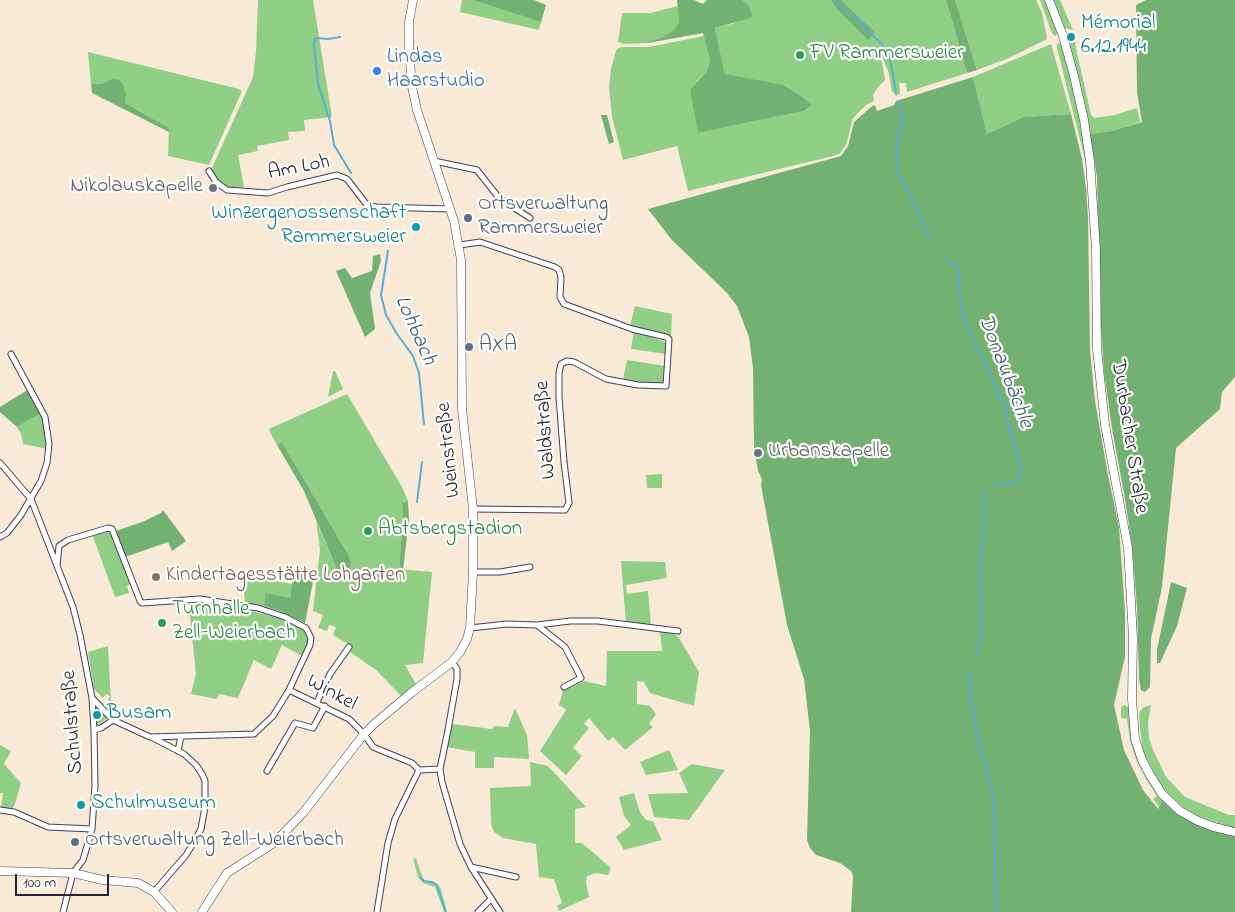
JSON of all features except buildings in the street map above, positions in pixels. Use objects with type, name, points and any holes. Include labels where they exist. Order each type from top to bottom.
[{"type":"street","name":"Weinstraße","points":[[202,912],[227,873],[274,843],[304,812],[364,734],[411,692],[452,662],[463,646],[470,628],[473,572],[473,509],[462,410],[460,245],[417,110],[412,88],[408,48],[409,22],[413,0]]},
{"type":"street","name":"Durbacher Straße","points":[[1049,0],[1063,36],[1074,76],[1084,120],[1090,161],[1096,250],[1097,349],[1105,424],[1120,496],[1128,548],[1133,638],[1132,699],[1135,740],[1150,775],[1162,794],[1180,812],[1214,828],[1235,832]]},
{"type":"street","points":[[434,161],[477,170],[499,198],[530,218]]},
{"type":"street","name":"Am Loh","points":[[208,171],[216,182],[227,190],[268,193],[287,186],[337,176],[347,179],[367,205],[376,207],[450,209]]},
{"type":"street","name":"Waldstraße","points":[[460,245],[480,242],[555,267],[559,270],[561,277],[560,297],[564,304],[632,329],[669,339],[666,386],[638,385],[606,379],[574,362],[567,361],[561,364],[559,397],[564,462],[570,503],[565,510],[473,509]]},
{"type":"street","points":[[0,537],[7,533],[31,499],[47,464],[49,444],[45,417],[11,354]]},
{"type":"street","points":[[0,463],[31,499]]},
{"type":"street","name":"Schulstraße","points":[[31,499],[72,607],[80,635],[92,698],[95,786],[92,829],[83,860],[73,872],[62,912]]},
{"type":"street","points":[[57,569],[59,546],[68,540],[104,528],[112,529],[142,603],[200,599],[248,606],[285,618],[306,628],[311,638],[310,645],[289,690]]},
{"type":"street","points":[[473,572],[500,572],[530,567]]},
{"type":"street","points":[[470,628],[507,624],[537,625],[570,621],[598,621],[678,631]]},
{"type":"street","points":[[537,625],[565,647],[581,678],[564,687]]},
{"type":"street","points":[[317,702],[330,674],[350,648]]},
{"type":"street","points":[[452,662],[457,669],[440,769],[442,782],[460,844],[471,867],[500,912]]},
{"type":"street","name":"Winkel","points":[[150,737],[254,734],[273,716],[289,690],[325,706],[349,720],[364,734],[373,747],[412,763],[419,770]]},
{"type":"street","name":"Winkel","points":[[92,698],[113,720],[178,751],[196,765],[205,781],[205,807],[201,829],[186,855],[154,892]]},
{"type":"street","points":[[268,771],[295,723],[313,728],[325,706]]},
{"type":"street","points":[[94,730],[113,720]]},
{"type":"street","points":[[178,751],[181,736]]},
{"type":"street","points":[[377,912],[388,843],[395,819],[419,770],[440,769]]},
{"type":"street","points":[[0,810],[14,812],[48,827],[92,829]]},
{"type":"street","points":[[471,867],[516,877]]},
{"type":"street","points":[[0,870],[73,872],[103,880],[138,883],[154,892],[172,912]]},
{"type":"street","points":[[478,912],[491,899]]},
{"type":"green space","points":[[258,0],[313,0],[332,117],[304,120],[305,131],[288,132],[289,140],[257,146],[258,151],[238,155],[244,187],[229,188],[224,186],[212,174],[212,168],[253,77]]},
{"type":"green space","points":[[462,0],[472,0],[541,22],[539,30],[460,12]]},
{"type":"green space","points":[[472,0],[534,0],[546,5],[541,22]]},
{"type":"green space","points":[[677,0],[694,0],[703,4],[707,0],[742,0],[749,6],[752,16],[715,28],[725,74],[783,85],[812,105],[804,111],[698,133],[690,90],[706,72],[710,61],[703,33],[648,43],[674,30],[679,21]]},
{"type":"green space","points":[[742,0],[831,0],[835,7],[868,39],[875,32],[841,0],[946,0],[967,73],[907,92],[906,83],[899,83],[900,94],[896,96],[892,91],[889,74],[881,53],[878,56],[882,62],[885,80],[873,95],[874,101],[866,105],[853,118],[846,145],[839,154],[829,157],[688,191],[677,146],[623,160],[612,117],[609,87],[615,54],[617,49],[622,47],[649,47],[704,36],[710,61],[706,72],[697,81],[698,133],[804,111],[812,105],[725,74],[715,28],[735,23],[749,6]]},
{"type":"green space","points":[[831,0],[841,0],[875,32],[868,40],[835,7]]},
{"type":"green space","points":[[946,0],[955,0],[977,70],[967,73]]},
{"type":"green space","points":[[955,0],[1036,0],[1042,13],[1047,39],[1009,58],[977,70]]},
{"type":"green space","points":[[1040,0],[1045,0],[1049,7],[1058,32],[1055,36],[1052,33]]},
{"type":"green space","points":[[1053,0],[1060,0],[1073,30],[1065,28]]},
{"type":"green space","points":[[1146,0],[1235,0],[1235,377],[1222,392],[1220,409],[1176,448],[1162,587],[1151,639],[1150,687],[1145,692],[1141,690],[1139,679],[1137,608],[1132,545],[1104,371],[1097,177],[1090,134],[1111,131],[1142,122],[1137,92],[1136,5]]},
{"type":"green space","points":[[678,6],[679,21],[674,30],[663,37],[648,43],[624,44],[618,42],[622,13],[651,13]]},
{"type":"green space","points":[[1076,33],[1074,37],[1076,48],[1091,115],[1094,118],[1115,115],[1137,108],[1140,122],[1111,131],[1090,134],[1069,40],[1070,36]]},
{"type":"green space","points":[[1060,43],[1066,57],[1084,136],[1087,159],[1085,159],[1057,48],[1057,44]]},
{"type":"green space","points":[[1051,44],[1071,114],[1023,117],[987,134],[973,77]]},
{"type":"green space","points":[[88,52],[242,91],[209,165],[168,156],[169,128],[125,103],[112,79],[100,84],[91,84]]},
{"type":"green space","points":[[973,77],[987,134],[1023,117],[1071,114],[1082,159],[1086,188],[1090,351],[1095,401],[1119,527],[1125,612],[1125,657],[1114,705],[1124,750],[1143,790],[1158,809],[1163,799],[1214,831],[1235,835],[1235,912],[851,912],[853,876],[851,871],[840,863],[816,855],[810,848],[807,840],[810,731],[804,679],[787,625],[761,485],[762,479],[758,471],[754,448],[753,368],[749,337],[737,306],[726,292],[671,239],[648,209],[841,156],[848,146],[854,122],[871,107],[875,105],[877,111],[894,105],[896,101]]},
{"type":"green space","points":[[112,79],[119,80],[123,84],[126,94],[125,103],[169,128],[169,132],[92,93],[91,84],[100,84]]},
{"type":"green space","points":[[601,115],[607,115],[614,142],[609,144]]},
{"type":"green space","points":[[380,254],[381,261],[370,293],[375,329],[365,337],[336,271],[345,268],[352,278],[372,271],[373,256]]},
{"type":"green space","points":[[635,306],[672,314],[671,336],[630,326]]},
{"type":"green space","points":[[634,331],[665,342],[667,347],[666,354],[631,349]]},
{"type":"green space","points":[[627,360],[665,366],[664,381],[658,384],[623,380]]},
{"type":"green space","points":[[333,371],[335,371],[343,389],[328,397]]},
{"type":"green space","points":[[29,389],[41,413],[17,427],[0,412],[0,407]]},
{"type":"green space","name":"Abtsbergstadion","points":[[347,394],[402,487],[408,501],[402,503],[403,518],[399,569],[432,572],[423,663],[405,665],[416,684],[402,697],[376,670],[350,652],[353,647],[333,635],[336,627],[329,625],[327,631],[318,628],[323,615],[313,611],[320,549],[316,521],[338,572],[351,562],[282,442],[277,445],[269,430]]},
{"type":"green space","points":[[41,413],[48,449],[23,444],[17,427]]},
{"type":"green space","points":[[282,442],[349,556],[351,562],[349,571],[342,574],[338,572],[304,491],[277,445]]},
{"type":"green space","points":[[662,474],[662,488],[647,488],[646,475]]},
{"type":"green space","points":[[408,501],[409,519],[403,570],[399,569],[403,518],[402,503]]},
{"type":"green space","points":[[163,510],[186,541],[172,551],[168,542],[125,557],[116,531],[142,522],[161,513]]},
{"type":"green space","points":[[105,530],[112,533],[131,584],[127,586],[129,593],[115,597],[92,534]]},
{"type":"green space","points":[[621,561],[665,562],[667,578],[626,585],[627,594],[648,591],[651,626],[626,623]]},
{"type":"green space","points":[[297,567],[315,571],[305,623],[280,611],[264,606],[265,593],[290,598]]},
{"type":"green space","points":[[259,578],[292,584],[290,598],[265,594],[264,606],[245,604],[243,579]]},
{"type":"green space","points":[[1171,582],[1187,588],[1177,626],[1160,663],[1157,663],[1157,650]]},
{"type":"green space","points":[[199,603],[252,611],[281,619],[307,631],[309,636],[308,643],[302,656],[282,645],[271,669],[254,660],[238,698],[219,694],[216,699],[191,694],[196,674],[189,607]]},
{"type":"green space","points":[[660,631],[673,633],[679,638],[699,672],[694,706],[650,693],[644,682],[637,681],[637,704],[650,706],[656,714],[649,724],[653,727],[625,750],[613,737],[608,741],[589,718],[584,724],[589,728],[573,748],[582,756],[566,775],[540,751],[566,710],[559,705],[563,691],[584,681],[606,686],[607,651],[662,651]]},
{"type":"green space","points":[[108,646],[111,702],[108,701],[110,696],[106,694],[103,698],[94,689],[88,652]]},
{"type":"green space","points":[[1124,705],[1129,707],[1131,729],[1163,799],[1159,807],[1153,799],[1157,796],[1137,762],[1130,740],[1127,719],[1121,718],[1121,707]]},
{"type":"green space","points":[[1151,705],[1148,723],[1149,738],[1166,777],[1185,797],[1229,815],[1235,815],[1235,828],[1202,818],[1184,808],[1168,794],[1156,779],[1142,746],[1139,717],[1140,711],[1144,707]]},
{"type":"green space","points":[[94,708],[108,717],[96,727]]},
{"type":"green space","points":[[515,708],[527,735],[529,759],[494,757],[494,768],[475,768],[475,752],[447,747],[452,724],[492,729],[494,726],[508,727]]},
{"type":"green space","points":[[0,745],[11,751],[4,764],[21,783],[12,809],[1,808],[3,793],[0,793]]},
{"type":"green space","points":[[669,750],[678,770],[646,775],[640,762]]},
{"type":"green space","points":[[530,762],[548,766],[586,807],[575,809],[575,843],[582,843],[611,868],[608,875],[596,873],[587,876],[586,883],[589,897],[559,911],[557,906],[562,903],[554,879],[539,877],[536,844],[503,838],[494,832],[491,824],[490,788],[531,786]]},
{"type":"green space","points":[[692,764],[725,770],[689,820],[654,817],[648,794],[688,793],[679,773]]},
{"type":"green space","points":[[634,793],[640,812],[646,820],[653,821],[662,840],[624,850],[616,837],[631,825],[624,816],[619,797]]},
{"type":"green space","points":[[416,858],[423,879],[434,882],[440,887],[447,912],[444,912],[435,887],[423,883],[418,877],[413,859]]},
{"type":"waterway","name":"Donaubächle","points":[[834,0],[860,21],[881,43],[890,59],[896,92]]},
{"type":"waterway","name":"Lohbach","points":[[340,37],[316,38],[314,44],[318,84],[330,121],[334,145],[351,173]]},
{"type":"waterway","name":"Donaubächle","points":[[899,102],[904,116],[898,142],[896,163],[900,178],[918,210],[927,235],[930,238]]},
{"type":"waterway","name":"Lohbach","points":[[388,251],[381,295],[386,315],[413,356],[419,373],[424,424]]},
{"type":"waterway","name":"Donaubächle","points":[[945,259],[957,266],[961,304],[968,329],[1004,404],[1021,469],[1017,481],[995,486]]},
{"type":"waterway","name":"Lohbach","points":[[417,502],[422,462]]},
{"type":"waterway","name":"Donaubächle","points":[[975,657],[981,640],[980,556],[985,525],[983,490]]},
{"type":"waterway","name":"Donaubächle","points":[[970,672],[970,692],[977,735],[994,797],[996,912]]},
{"type":"waterway","points":[[421,878],[424,881],[437,885],[446,912]]},
{"type":"place","name":"Mémorial 6.12.1944","points":[[1071,37]]},
{"type":"place","name":"FV Rammersweier","points":[[800,55]]},
{"type":"place","name":"Lindas Haarstudio","points":[[377,71]]},
{"type":"place","name":"Nikolauskapelle","points":[[213,188]]},
{"type":"place","name":"Ortsverwaltung Rammersweier","points":[[468,218]]},
{"type":"place","name":"Winzergenossenschaft Rammersweier","points":[[416,227]]},
{"type":"place","name":"AXA","points":[[469,347]]},
{"type":"place","name":"Urbanskapelle","points":[[758,453]]},
{"type":"place","name":"Abtsbergstadion","points":[[368,531]]},
{"type":"place","name":"Kindertagesstätte Lohgarten","points":[[156,577]]},
{"type":"place","name":"Turnhalle Zell-Weierbach","points":[[162,623]]},
{"type":"place","name":"Busam","points":[[97,715]]},
{"type":"place","name":"Schulmuseum","points":[[81,805]]},
{"type":"place","name":"Ortsverwaltung Zell-Weierbach","points":[[75,842]]}]
